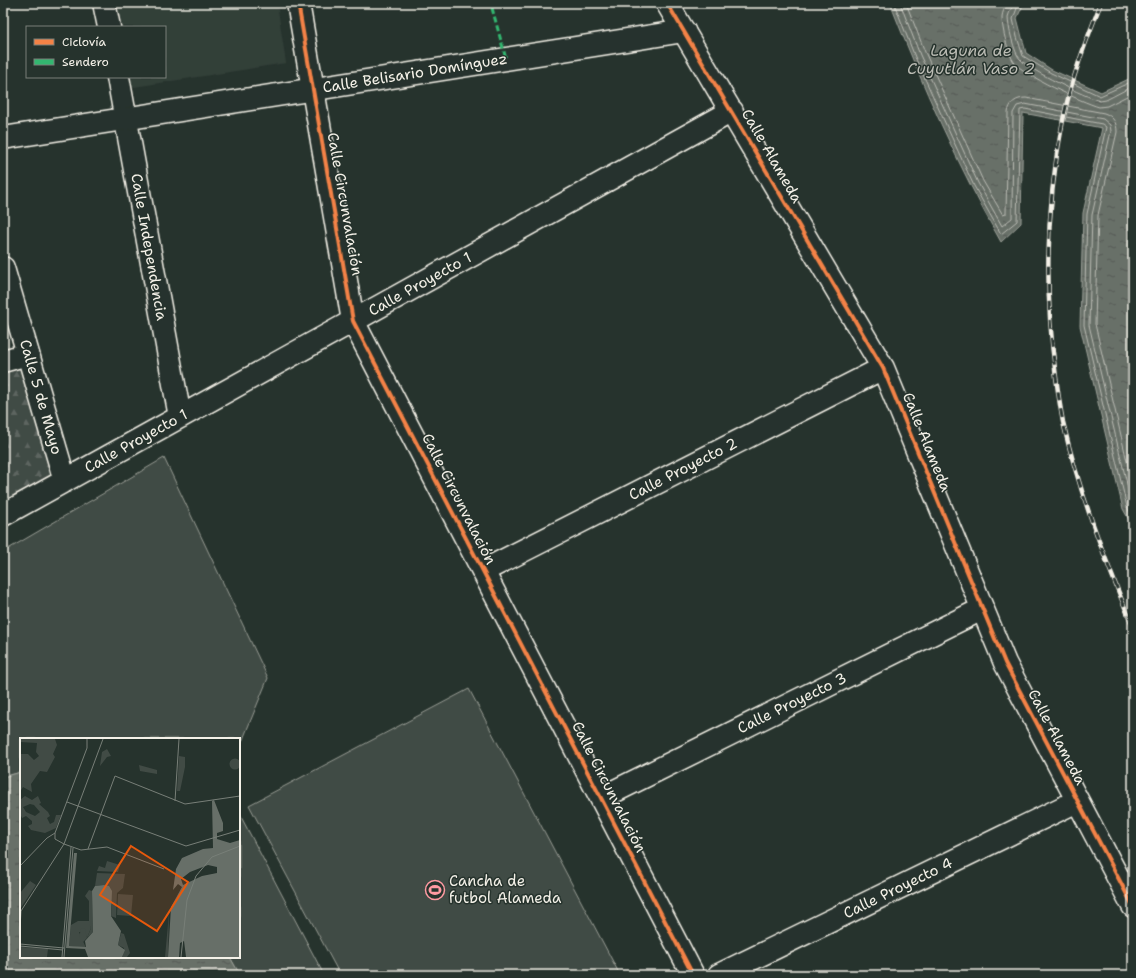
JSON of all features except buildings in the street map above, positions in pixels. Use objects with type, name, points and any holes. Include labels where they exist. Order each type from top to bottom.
[{"type":"street","points":[[104,3],[109,26]]},
{"type":"street","name":"Calle Circunvalación","points":[[298,3],[354,321],[693,975]]},
{"type":"street","name":"Calle Alameda","points":[[667,3],[883,368],[1005,664],[1133,906]]},
{"type":"street","name":"Calle Belisario Domínguez","points":[[3,138],[684,31]]},
{"type":"street","name":"Calle Independencia","points":[[118,78],[180,417]]},
{"type":"street","name":"Calle Proyecto 1","points":[[3,515],[732,111]]},
{"type":"street","name":"Calle 5 de Mayo","points":[[3,268],[65,481]]},
{"type":"street","points":[[3,361],[28,354]]},
{"type":"street","name":"Calle Proyecto 2","points":[[483,571],[883,368]]},
{"type":"street","name":"Calle Proyecto 3","points":[[601,798],[982,609]]},
{"type":"street","name":"Calle Proyecto 4","points":[[720,975],[1077,801]]},
{"type":"shaded area","points":[[114,3],[277,3],[286,63],[128,88],[126,78],[166,78],[166,26],[118,26]]},
{"type":"green space","points":[[23,367],[55,486],[3,513],[3,372]]},
{"type":"green space","points":[[164,458],[268,678],[240,747],[240,738],[20,738],[20,772],[3,777],[3,552]]},
{"type":"green space","name":"Cancha de futbol Alameda","points":[[469,689],[620,975],[340,975],[249,805]]},
{"type":"green space","points":[[240,815],[324,975],[240,975],[231,958],[240,958]]},
{"type":"water","name":"Laguna de Cuyutlán Vaso 2","points":[[890,3],[1024,3],[1017,18],[1026,53],[1052,70],[1101,92],[1133,77],[1133,527],[1123,509],[1080,326],[1083,213],[1102,128],[1023,113],[1021,223],[1001,242],[955,155],[941,125]]},
{"type":"water","points":[[20,772],[20,958],[231,958],[240,975],[3,975],[3,777]]},
{"type":"railway","points":[[1101,3],[1084,46],[1070,90],[1063,120],[1053,184],[1050,216],[1048,280],[1052,345],[1058,394],[1069,448],[1085,500],[1112,577],[1133,627]]},
{"type":"marked path","points":[[492,8],[506,59]]},
{"type":"cycle path","points":[[298,3],[353,321],[693,975]]},
{"type":"cycle path","points":[[667,3],[883,368],[1005,663],[1133,906]]},
{"type":"place","name":"Cancha de futbol Alameda","points":[[435,890]]}]
